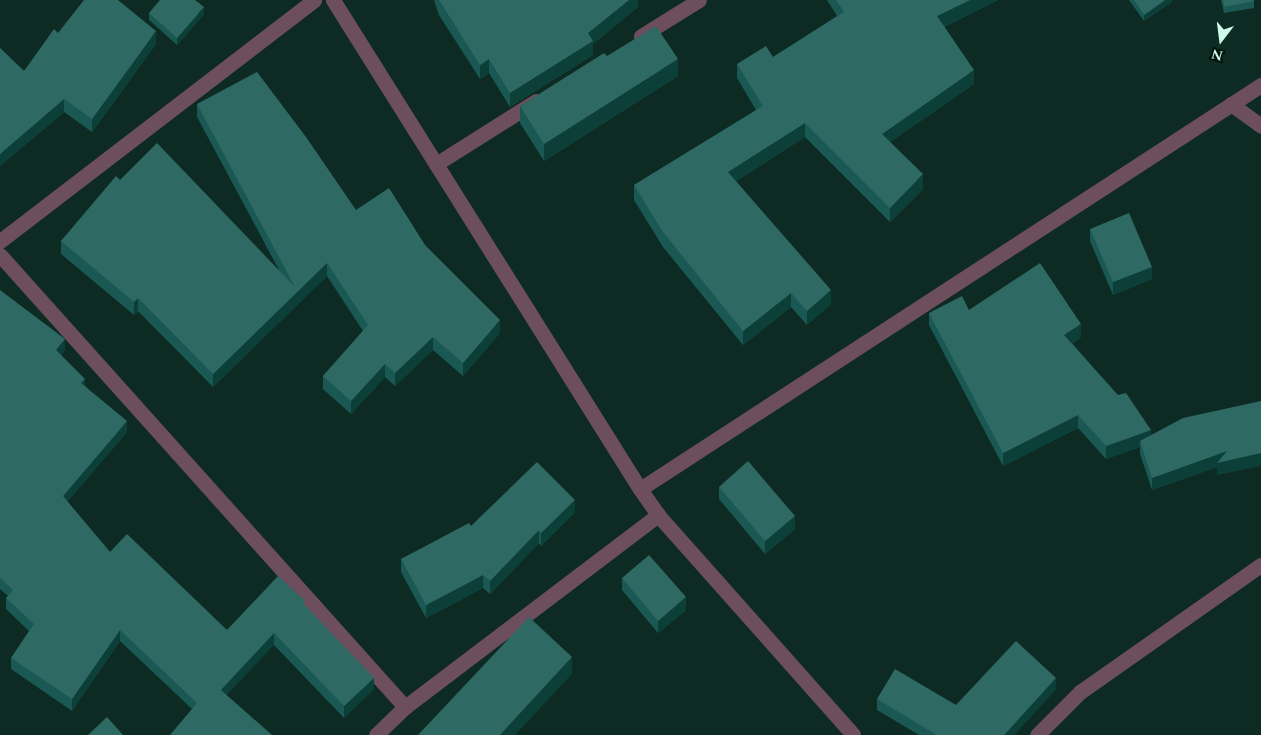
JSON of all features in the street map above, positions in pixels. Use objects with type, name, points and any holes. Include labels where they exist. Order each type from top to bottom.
[{"type":"street","points":[[0,241],[314,0]]},
{"type":"street","points":[[333,0],[640,489],[658,514],[853,735]]},
{"type":"street","points":[[631,42],[699,0]]},
{"type":"street","points":[[640,489],[1261,85]]},
{"type":"street","points":[[436,164],[546,95]]},
{"type":"street","points":[[1230,104],[1261,126]]},
{"type":"street","points":[[0,255],[405,706]]},
{"type":"street","points":[[376,735],[405,706],[658,514]]},
{"type":"street","points":[[1037,735],[1080,692],[1261,565]]},
{"type":"building","points":[[84,0],[118,0],[156,31],[92,119],[64,99],[0,154],[0,48],[24,71],[54,29],[58,33]]},
{"type":"building","points":[[160,0],[195,0],[204,7],[177,38],[149,13]]},
{"type":"building","points":[[439,0],[629,0],[588,33],[593,41],[510,93],[489,59],[480,65]]},
{"type":"building","points":[[836,0],[970,0],[937,16],[974,70],[882,134],[923,174],[890,208],[805,123],[728,172],[831,290],[807,311],[791,293],[743,331],[663,232],[634,185],[763,106],[737,64],[766,46],[773,57],[844,12]]},
{"type":"building","points":[[1134,0],[1165,0],[1144,15]]},
{"type":"building","points":[[1223,0],[1254,0],[1254,1],[1224,7]]},
{"type":"building","points":[[656,26],[678,59],[544,144],[520,106],[604,53],[607,56]]},
{"type":"building","points":[[257,72],[306,137],[356,210],[389,188],[425,245],[500,320],[463,363],[433,337],[395,373],[385,364],[351,401],[323,376],[368,325],[327,263],[213,374],[138,298],[134,302],[61,241],[116,176],[120,180],[157,143],[295,287],[197,104]]},
{"type":"building","points":[[1129,213],[1152,267],[1113,282],[1090,229]]},
{"type":"building","points":[[1040,263],[1081,324],[1064,335],[1118,395],[1126,393],[1151,430],[1106,446],[1078,415],[1003,453],[929,313],[962,296],[969,310]]},
{"type":"building","points":[[0,290],[65,339],[56,350],[85,379],[81,383],[127,421],[63,496],[110,552],[127,534],[227,630],[278,576],[305,601],[303,603],[374,678],[344,706],[274,633],[221,690],[272,735],[170,735],[197,703],[120,630],[72,699],[11,658],[34,624],[6,598],[13,590],[0,578]]},
{"type":"building","points":[[1261,401],[1261,453],[1217,463],[1227,451],[1152,478],[1140,441],[1183,418]]},
{"type":"building","points":[[748,461],[795,516],[765,541],[719,487]]},
{"type":"building","points":[[537,462],[575,500],[541,533],[539,530],[490,581],[483,575],[426,605],[401,559],[469,523],[471,526]]},
{"type":"building","points":[[649,555],[686,597],[658,621],[622,578]]},
{"type":"building","points":[[529,617],[572,657],[500,735],[418,735]]},
{"type":"building","points":[[1016,641],[1056,678],[1004,735],[937,735],[877,699],[895,669],[956,705]]},
{"type":"building","points":[[107,717],[123,735],[88,735]]}]
